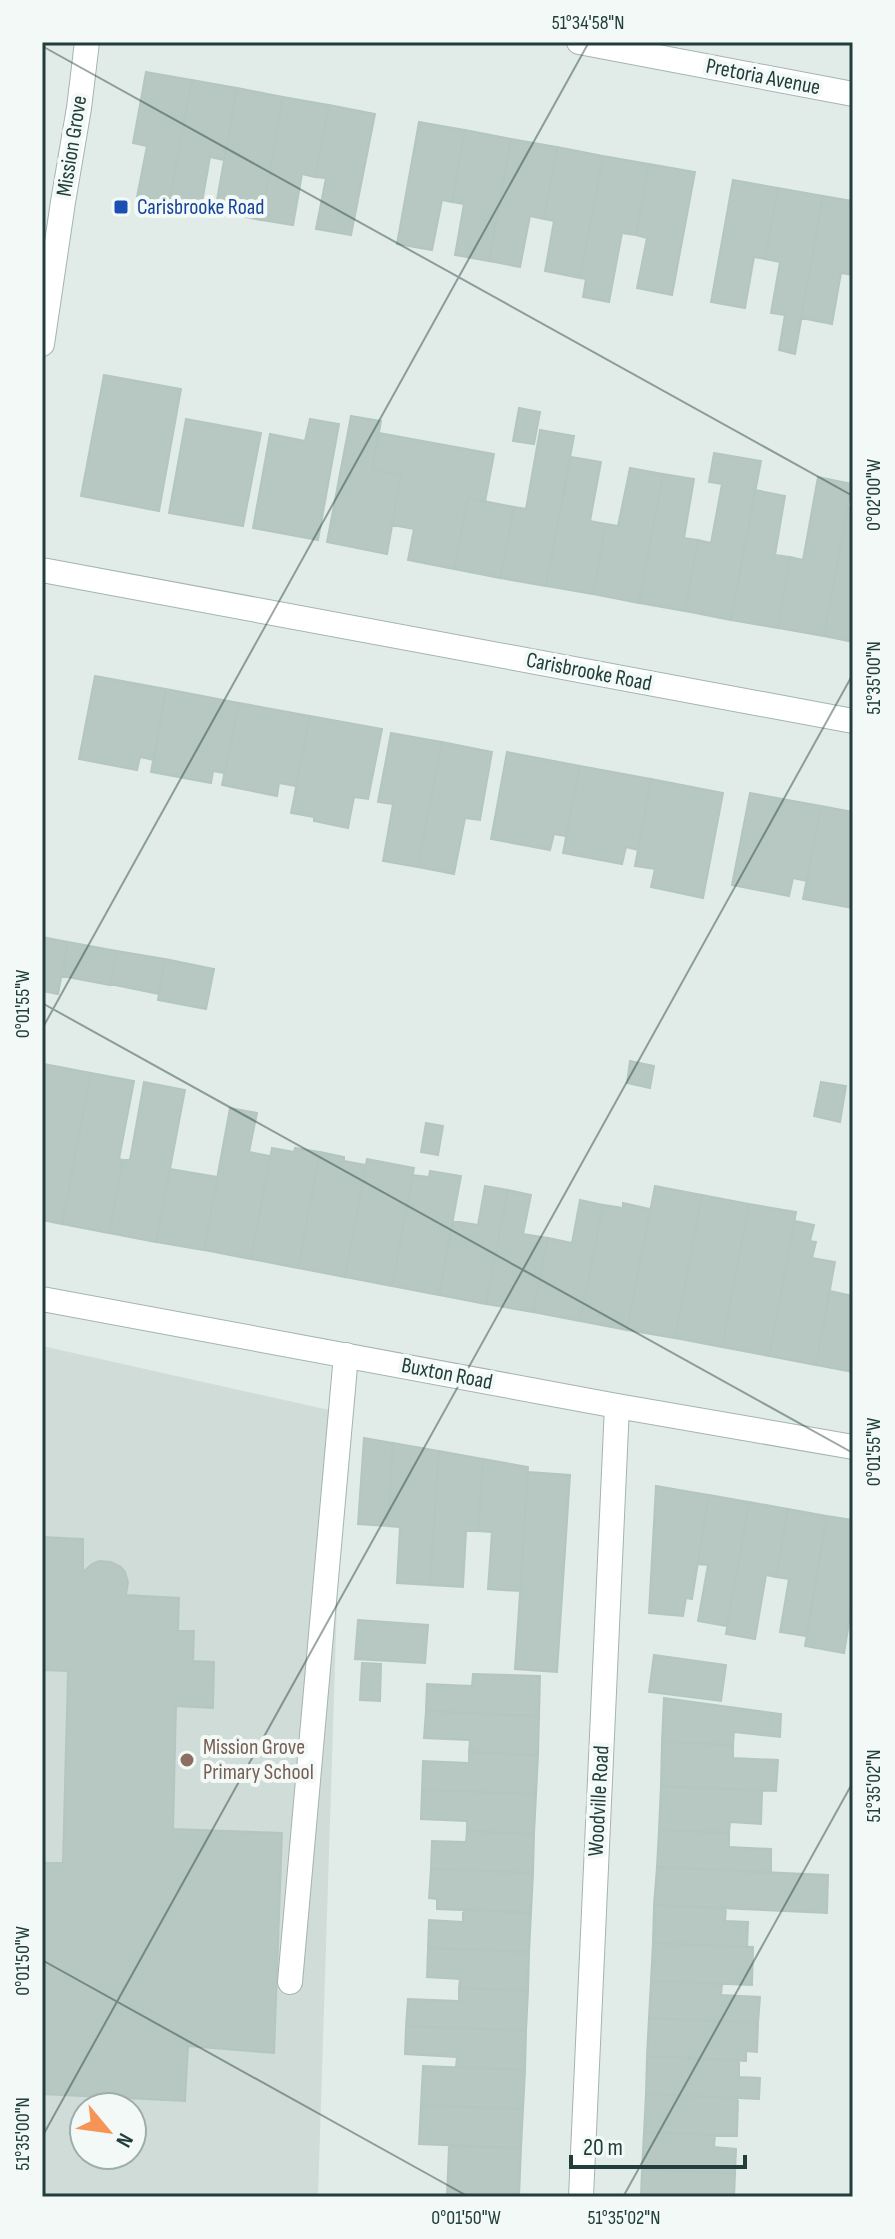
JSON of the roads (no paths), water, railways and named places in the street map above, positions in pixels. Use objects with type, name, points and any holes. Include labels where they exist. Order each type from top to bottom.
[{"type":"street","name":"Mission Grove","points":[[42,344],[87,42]]},
{"type":"street","name":"Pretoria Avenue","points":[[579,42],[853,94]]},
{"type":"street","name":"Carisbrooke Road","points":[[42,570],[853,721]]},
{"type":"street","name":"Buxton Road","points":[[42,1299],[853,1447]]},
{"type":"street","points":[[290,1982],[346,1355]]},
{"type":"street","name":"Woodville Road","points":[[581,2197],[617,1406]]},
{"type":"place","name":"Carisbrooke Road","points":[[121,207]]},
{"type":"place","name":"Mission Grove Primary School","points":[[187,1760]]}]
